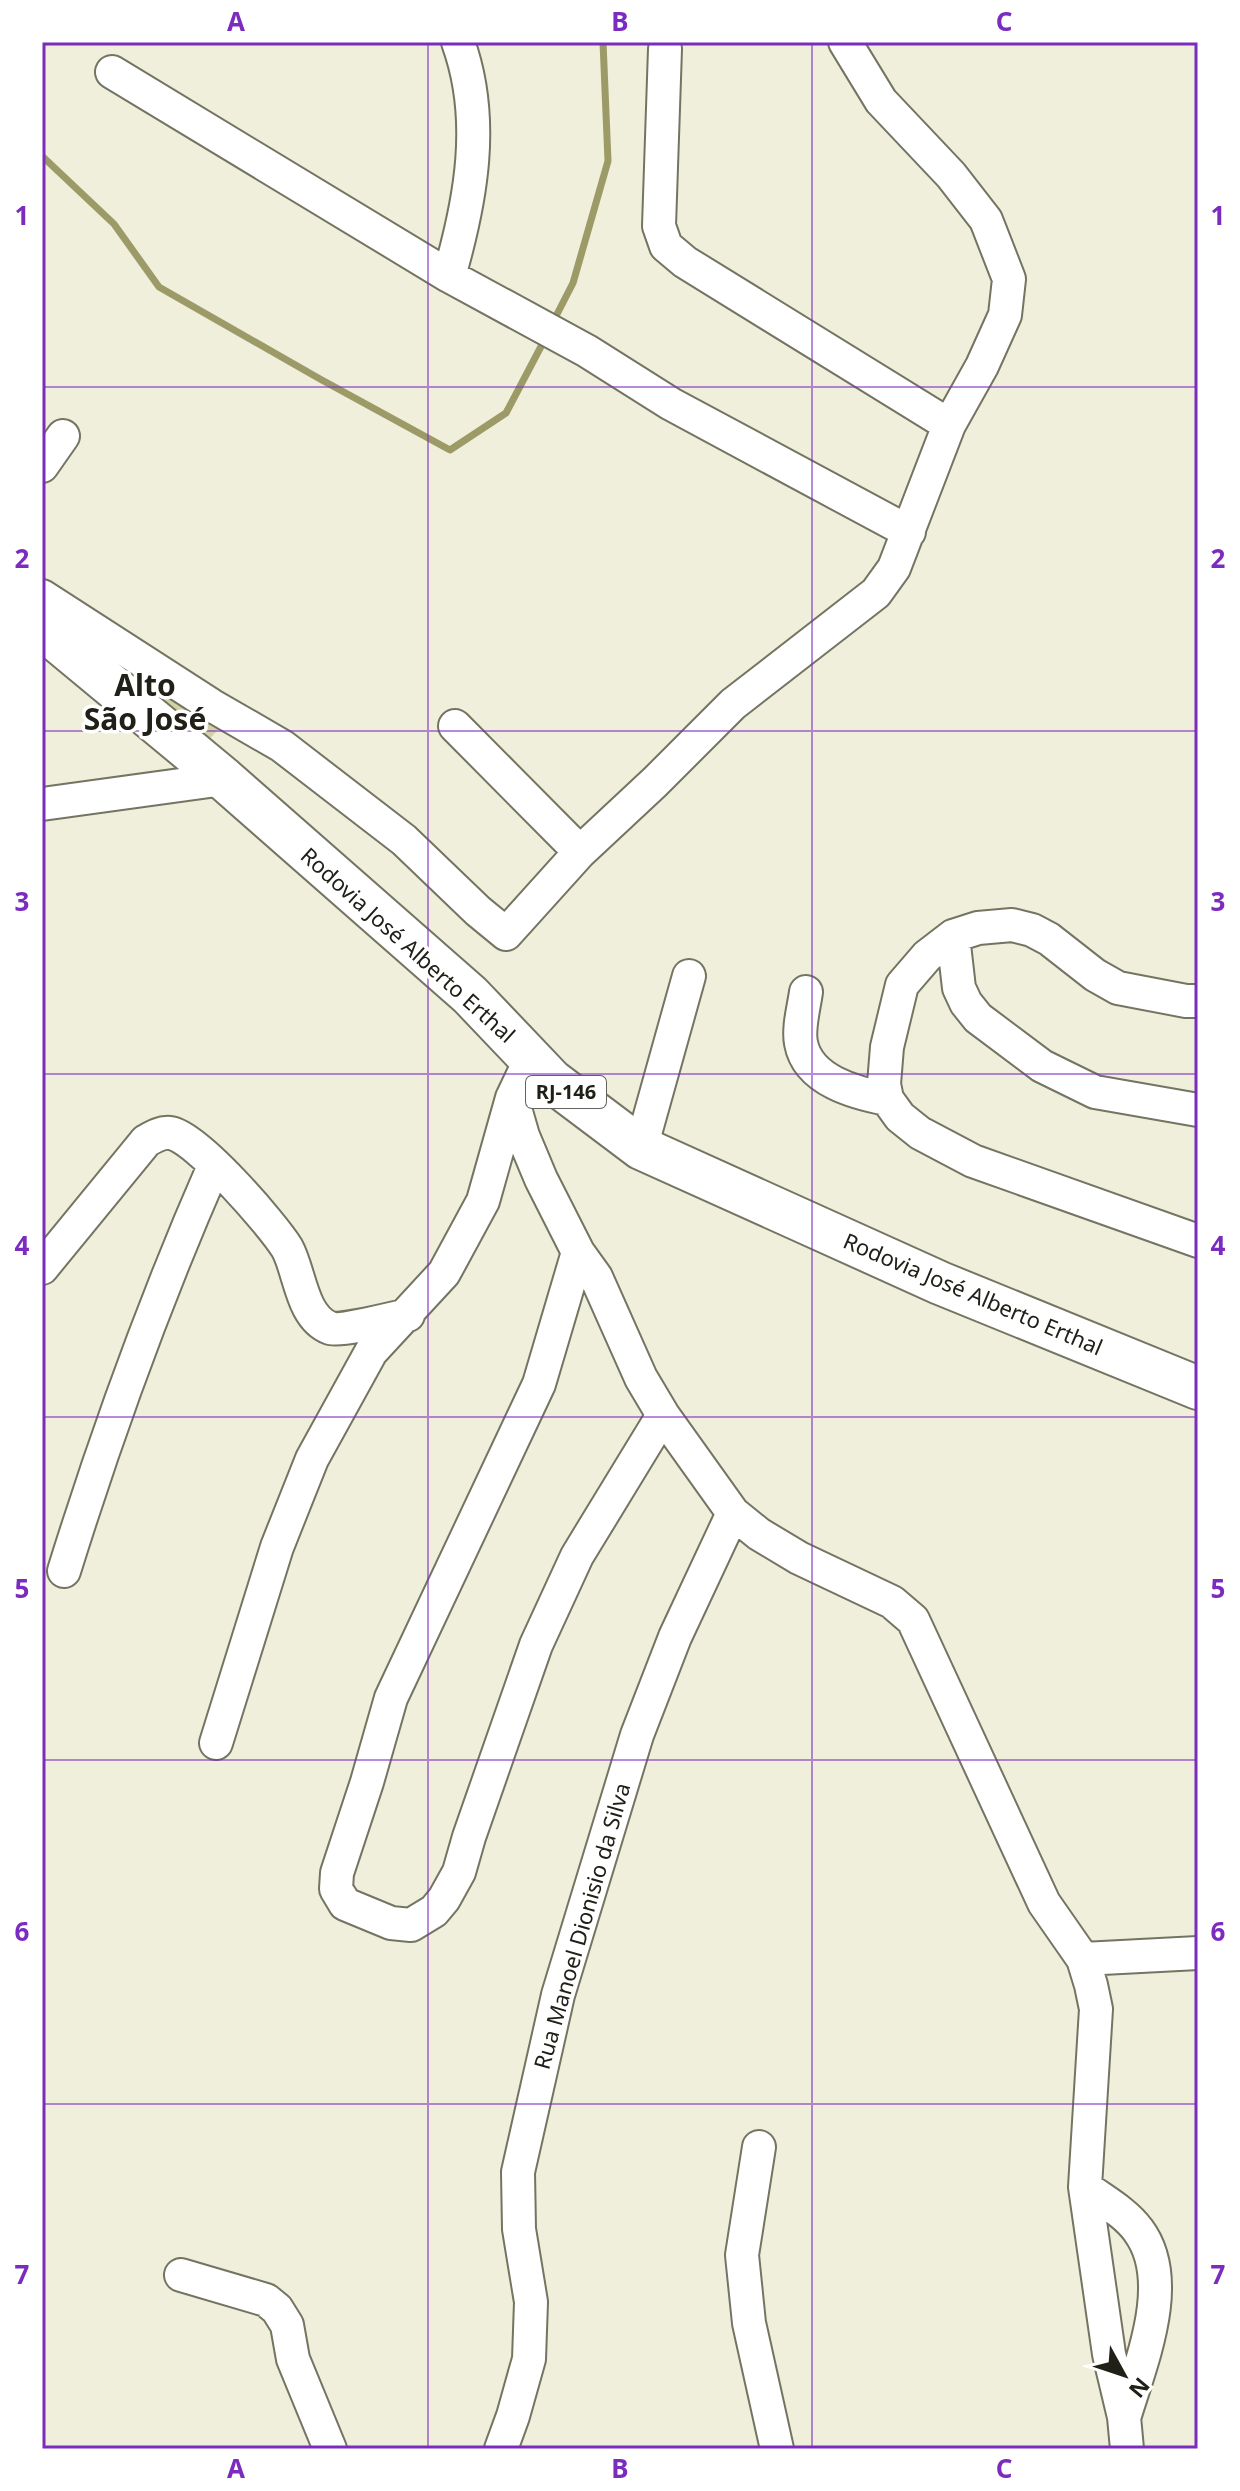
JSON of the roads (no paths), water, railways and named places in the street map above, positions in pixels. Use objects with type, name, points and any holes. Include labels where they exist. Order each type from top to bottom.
[{"type":"main road","name":"Rodovia José Alberto Erthal","points":[[42,628],[224,779],[470,995],[552,1081],[641,1148],[940,1283],[1198,1388]]},
{"type":"street","points":[[449,276],[466,218],[472,174],[473,125],[468,70],[458,42]]},
{"type":"street","points":[[42,596],[211,705],[282,746],[404,840],[506,934],[580,852],[733,704],[876,593],[894,568],[949,425],[982,366],[1005,315],[1009,279],[986,220],[951,175],[881,101],[845,42]]},
{"type":"street","points":[[665,49],[659,226],[666,246],[685,262],[949,425]]},
{"type":"street","points":[[112,72],[449,276],[671,404],[909,532]]},
{"type":"street","points":[[42,466],[63,436]]},
{"type":"street","points":[[455,726],[580,852]]},
{"type":"street","points":[[42,804],[224,779]]},
{"type":"street","points":[[1198,1001],[1118,988],[1095,975],[1049,939],[1022,928],[1012,925],[978,928],[953,936],[927,956],[902,985],[887,1047],[884,1084],[887,1099],[900,1117],[920,1133],[973,1161],[1198,1241]]},
{"type":"street","points":[[953,936],[959,988],[966,1003],[978,1018],[1042,1066],[1095,1092],[1198,1110]]},
{"type":"street","points":[[641,1148],[689,976]]},
{"type":"street","points":[[806,992],[800,1041],[805,1054],[830,1080],[848,1091],[887,1099]]},
{"type":"street","points":[[216,1743],[277,1547],[312,1459],[371,1352],[444,1273],[483,1201],[512,1098],[531,1058]]},
{"type":"street","points":[[512,1098],[535,1165],[578,1252],[596,1277],[641,1378],[663,1415],[733,1513],[772,1542],[892,1602],[913,1620],[1044,1903],[1083,1959],[1096,2009],[1085,2187],[1109,2354],[1124,2417],[1127,2449]]},
{"type":"street","points":[[42,1268],[146,1141],[171,1133],[193,1145],[262,1213],[288,1250],[307,1303],[323,1324],[338,1330],[408,1315]]},
{"type":"street","points":[[64,1571],[103,1449],[175,1255],[214,1166]]},
{"type":"street","points":[[578,1252],[539,1384],[391,1698],[337,1873],[336,1889],[345,1904],[391,1923],[411,1925],[434,1911],[444,1899],[459,1872],[536,1645],[577,1556],[663,1415]]},
{"type":"street","name":"Rua Manoel Dionisio da Silva","points":[[501,2449],[529,2359],[531,2302],[519,2229],[518,2172],[558,1995],[637,1735],[675,1637],[733,1513]]},
{"type":"street","points":[[1083,1959],[1198,1953]]},
{"type":"street","points":[[759,2147],[742,2255],[749,2323],[777,2449]]},
{"type":"street","points":[[1085,2187],[1137,2228],[1148,2246],[1154,2267],[1153,2317],[1124,2417]]},
{"type":"street","points":[[181,2275],[266,2300],[277,2309],[287,2325],[299,2377],[330,2449]]},
{"type":"waterway","points":[[553,322],[573,283],[608,161],[603,42]]},
{"type":"waterway","points":[[42,156],[114,224],[159,287],[450,450],[506,413],[546,337]]},
{"type":"district","name":"Alto São José","points":[[145,703]]}]
